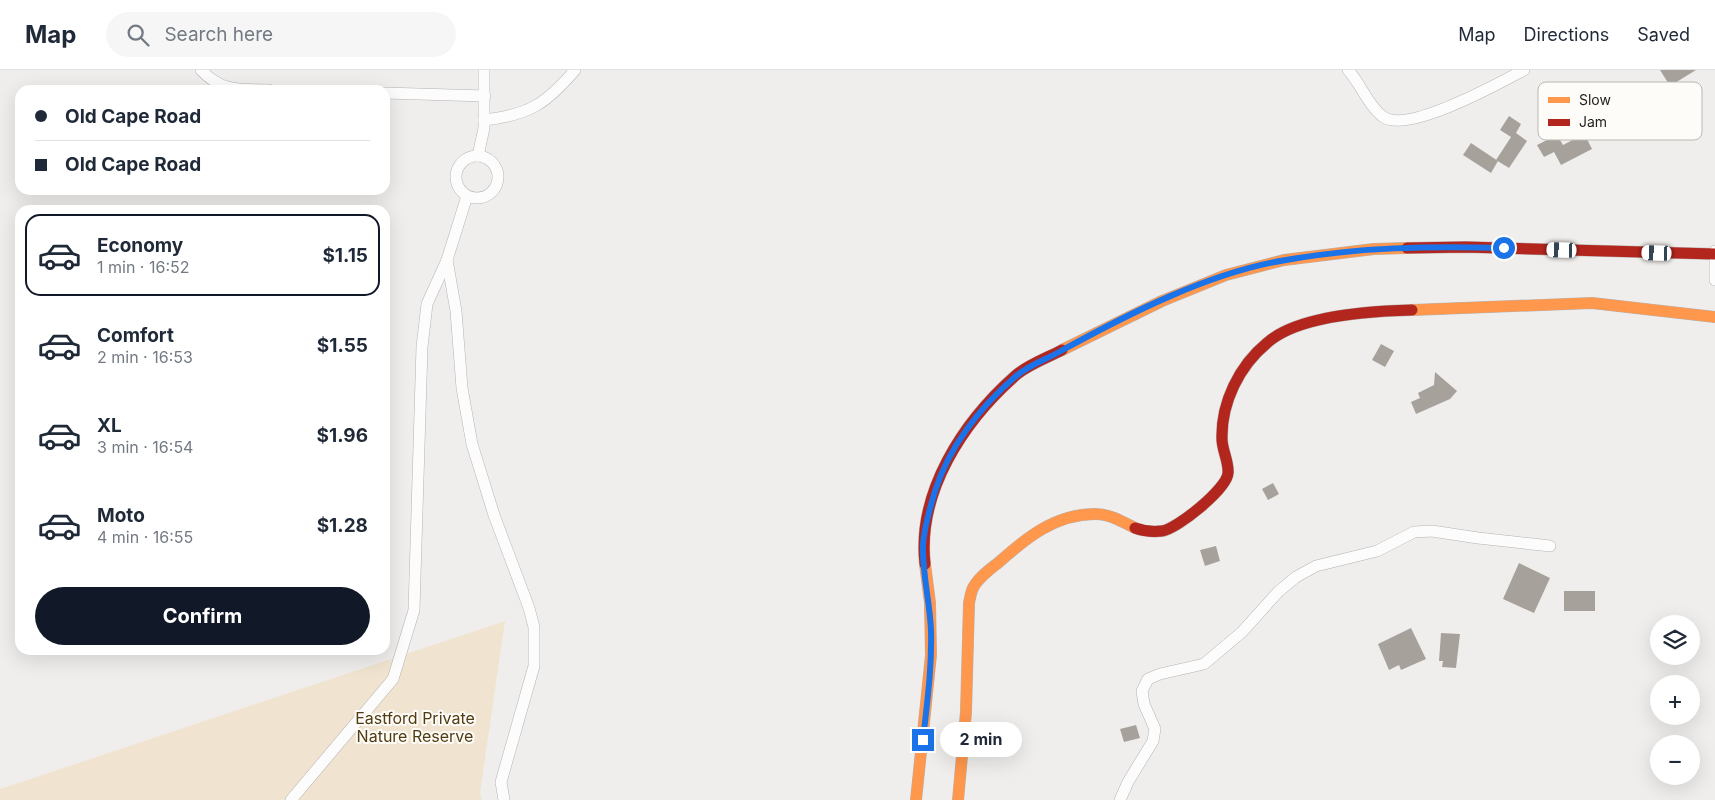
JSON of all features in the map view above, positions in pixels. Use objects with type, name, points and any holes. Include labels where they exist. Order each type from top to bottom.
[{"type":"street","points":[[201,70],[208,78],[220,85]]},
{"type":"street","points":[[478,156],[484,124],[484,70]]},
{"type":"street","points":[[484,124],[530,111],[558,90],[575,70]]},
{"type":"street","points":[[1348,70],[1373,106],[1384,118],[1397,121],[1411,120],[1465,100],[1524,70]]},
{"type":"street","points":[[390,93],[485,96]]},
{"type":"street","points":[[478,156],[486,158],[497,170],[496,186],[483,196],[475,198],[467,196],[460,191],[457,183],[456,175],[458,168],[463,161],[478,156]]},
{"type":"street","points":[[291,800],[393,678],[410,626],[414,610],[422,347],[427,304],[447,260],[467,196]]},
{"type":"street","points":[[916,800],[931,655],[930,603],[923,544],[927,520],[935,489],[949,457],[973,420],[1016,375],[1162,300],[1226,275],[1284,260],[1374,249],[1466,247],[1715,253],[1715,280]]},
{"type":"street","points":[[447,260],[456,312],[462,388],[472,444],[494,515],[534,626],[534,666],[501,782],[504,800]]},
{"type":"street","points":[[958,800],[966,712],[969,603],[973,588],[984,575],[1029,536],[1056,522],[1080,515],[1098,514],[1118,519],[1138,529],[1152,532],[1176,525],[1213,496],[1224,484],[1228,473],[1222,440],[1223,420],[1228,395],[1251,358],[1267,342],[1289,328],[1358,312],[1592,303],[1715,317]]},
{"type":"street","points":[[1120,800],[1128,782],[1154,741],[1155,729],[1144,704],[1142,691],[1148,679],[1160,674],[1204,664],[1242,632],[1278,592],[1296,577],[1316,566],[1377,551],[1414,532],[1432,531],[1550,546]]},
{"type":"green space","name":"Eastford Private Nature Reserve","points":[[505,621],[480,793],[482,800],[0,800],[0,789]]},
{"type":"building","points":[[1660,70],[1696,70],[1676,82],[1668,82]]},
{"type":"building","points":[[1509,116],[1521,124],[1516,133],[1527,141],[1509,168],[1496,160],[1511,137],[1500,130]]},
{"type":"building","points":[[1547,140],[1560,140],[1563,145],[1572,140],[1588,140],[1592,149],[1561,165],[1554,152],[1544,157],[1537,145]]},
{"type":"building","points":[[1471,143],[1498,161],[1491,173],[1463,155]]},
{"type":"building","points":[[1381,344],[1394,351],[1385,367],[1372,360]]},
{"type":"building","points":[[1435,372],[1457,391],[1450,399],[1416,414],[1411,402],[1420,398],[1418,393],[1434,385]]},
{"type":"building","points":[[1273,483],[1279,494],[1268,500],[1262,489]]},
{"type":"building","points":[[1216,546],[1220,561],[1205,566],[1200,550]]},
{"type":"building","points":[[1519,563],[1550,578],[1534,613],[1503,599]]},
{"type":"building","points":[[1564,591],[1595,591],[1595,611],[1564,611]]},
{"type":"building","points":[[1411,628],[1426,659],[1401,670],[1399,665],[1389,670],[1378,644]]},
{"type":"building","points":[[1441,633],[1460,634],[1456,668],[1442,667],[1443,661],[1439,661]]},
{"type":"building","points":[[1136,725],[1140,738],[1124,742],[1120,729]]},
{"type":"traffic: slow","points":[[1062,350],[1162,301],[1226,275],[1284,260],[1374,249],[1407,248]]},
{"type":"traffic: slow","points":[[1412,310],[1592,303],[1715,317]]},
{"type":"traffic: slow","points":[[958,800],[966,712],[969,603],[975,584],[987,571],[1030,537],[1042,529],[1067,518],[1101,514],[1135,528]]},
{"type":"traffic: slow","points":[[916,800],[931,655],[930,603],[925,564]]},
{"type":"traffic: jam","points":[[1407,248],[1466,247],[1715,254]]},
{"type":"traffic: jam","points":[[1135,528],[1145,531],[1169,529],[1189,516],[1219,489],[1228,473],[1222,439],[1222,425],[1228,399],[1240,374],[1257,352],[1267,343],[1297,326],[1336,316],[1412,310]]},
{"type":"traffic: jam","points":[[925,564],[924,537],[928,511],[936,485],[962,437],[996,394],[1015,376],[1031,365],[1062,350]]},
{"type":"route","points":[[923,740],[930,682],[931,655],[930,603],[923,544],[927,520],[935,489],[949,457],[973,420],[1016,375],[1162,300],[1226,275],[1284,260],[1374,249],[1504,248]]}]
